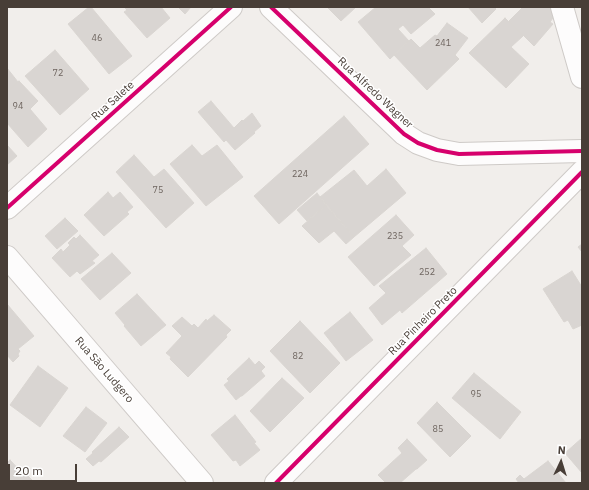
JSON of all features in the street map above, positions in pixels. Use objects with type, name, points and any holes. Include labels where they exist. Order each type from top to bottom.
[{"type":"street","name":"Rua Salete","points":[[7,208],[231,7]]},
{"type":"street","name":"Rua Alfredo Wagner","points":[[271,7],[404,134],[418,143],[437,150],[459,154],[582,151]]},
{"type":"street","points":[[562,7],[582,77]]},
{"type":"street","name":"Rua Pinheiro Preto","points":[[276,483],[582,172]]},
{"type":"street","name":"Rua São Ludgero","points":[[7,257],[202,483]]},
{"type":"building","points":[[91,7],[132,56],[109,74],[68,24]]},
{"type":"building","points":[[124,7],[161,7],[170,18],[147,38],[124,12],[127,10]]},
{"type":"building","points":[[178,7],[191,7],[185,14]]},
{"type":"building","points":[[327,7],[356,7],[341,21]]},
{"type":"building","points":[[376,7],[428,7],[435,14],[411,34],[403,25],[398,29],[409,41],[390,59],[358,22]]},
{"type":"building","points":[[468,7],[494,7],[496,9],[482,23]]},
{"type":"building","points":[[523,7],[551,7],[553,18],[550,22],[553,24],[534,46],[509,21]]},
{"type":"building","points":[[505,18],[523,36],[511,47],[529,64],[506,88],[469,53]]},
{"type":"building","points":[[447,23],[468,38],[455,55],[459,59],[427,90],[394,55],[411,39],[420,48],[435,35],[437,36]]},
{"type":"building","points":[[55,50],[89,89],[60,115],[25,76]]},
{"type":"building","points":[[7,68],[18,82],[7,92]]},
{"type":"building","points":[[19,81],[38,101],[30,109],[47,129],[28,147],[7,123],[7,92]]},
{"type":"building","points":[[211,101],[234,128],[252,113],[261,126],[235,150],[226,140],[224,142],[198,112]]},
{"type":"building","points":[[344,116],[369,144],[279,224],[254,196]]},
{"type":"building","points":[[7,145],[17,156],[7,165]]},
{"type":"building","points":[[192,145],[202,156],[217,145],[243,177],[206,206],[170,164]]},
{"type":"building","points":[[134,155],[154,177],[164,169],[194,203],[166,228],[116,172]]},
{"type":"building","points":[[386,169],[406,193],[354,237],[320,197],[354,170],[367,186]]},
{"type":"building","points":[[108,192],[113,198],[120,192],[133,207],[127,212],[129,214],[104,236],[84,215]]},
{"type":"building","points":[[317,193],[326,205],[307,221],[297,210]]},
{"type":"building","points":[[326,205],[354,237],[346,244],[334,231],[319,243],[302,226]]},
{"type":"building","points":[[396,215],[414,235],[402,246],[411,255],[374,286],[348,257]]},
{"type":"building","points":[[65,218],[78,231],[57,249],[45,236]]},
{"type":"building","points":[[80,235],[99,255],[92,261],[95,263],[80,274],[77,271],[70,277],[52,258],[61,249],[63,252],[70,245],[68,243],[74,237],[76,239]]},
{"type":"building","points":[[582,244],[582,252],[578,247]]},
{"type":"building","points":[[426,248],[447,274],[402,313],[400,310],[382,325],[369,308],[386,293],[379,286]]},
{"type":"building","points":[[112,253],[131,273],[100,300],[81,279]]},
{"type":"building","points":[[572,271],[582,287],[582,325],[573,329],[568,320],[564,322],[543,289]]},
{"type":"building","points":[[137,294],[166,325],[141,346],[115,313]]},
{"type":"building","points":[[7,304],[34,336],[18,349],[20,351],[18,354],[19,356],[13,362],[7,355]]},
{"type":"building","points":[[350,312],[373,340],[346,361],[324,333]]},
{"type":"building","points":[[214,315],[231,330],[226,335],[227,337],[188,377],[166,353],[182,336],[172,326],[182,317],[192,326],[194,324],[198,328],[206,319],[207,321]]},
{"type":"building","points":[[300,321],[340,363],[310,393],[270,351]]},
{"type":"building","points":[[249,358],[255,365],[259,361],[265,367],[261,371],[265,376],[236,400],[224,385],[229,381],[227,379]]},
{"type":"building","points":[[38,366],[68,388],[40,427],[10,405]]},
{"type":"building","points":[[474,373],[521,412],[500,439],[452,398]]},
{"type":"building","points":[[282,378],[304,398],[270,432],[250,411]]},
{"type":"building","points":[[437,402],[471,436],[450,457],[417,423]]},
{"type":"building","points":[[86,407],[107,423],[85,452],[63,436]]},
{"type":"building","points":[[235,415],[256,442],[254,443],[260,450],[240,466],[236,460],[233,461],[211,435]]},
{"type":"building","points":[[119,427],[129,437],[101,462],[99,461],[93,466],[86,459]]},
{"type":"building","points":[[582,438],[582,473],[565,453]]},
{"type":"building","points":[[407,439],[427,460],[400,483],[386,483],[378,475],[402,453],[398,448]]},
{"type":"building","points":[[10,460],[22,473],[24,472],[35,483],[7,483],[7,463]]},
{"type":"building","points":[[548,461],[566,483],[519,483],[516,479],[520,475],[524,479]]},
{"type":"cycle path","points":[[7,208],[231,7]]},
{"type":"cycle path","points":[[271,7],[404,134],[418,143],[437,150],[459,154],[582,151]]},
{"type":"cycle path","points":[[276,483],[582,172]]}]
